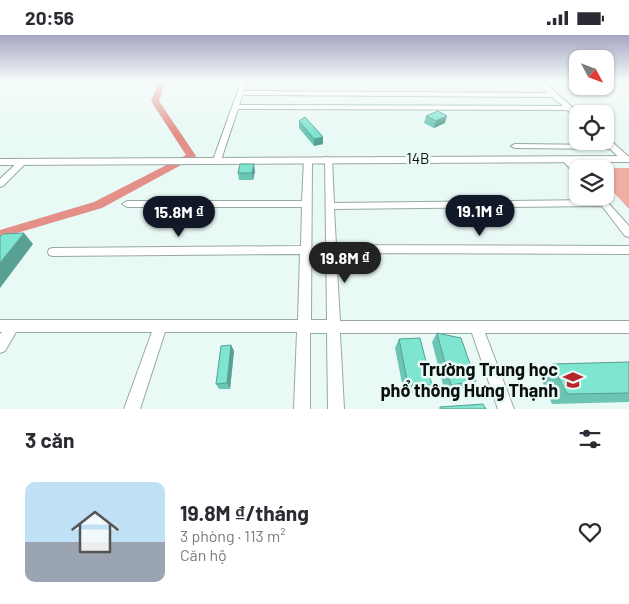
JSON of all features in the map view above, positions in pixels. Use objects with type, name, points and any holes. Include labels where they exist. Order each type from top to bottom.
[{"type":"street","points":[[212,160],[238,99]]},
{"type":"street","points":[[559,99],[569,109]]},
{"type":"street","points":[[235,107],[569,109]]},
{"type":"street","points":[[515,145],[569,146]]},
{"type":"street","points":[[614,149],[627,159]]},
{"type":"street","points":[[302,409],[308,159]]},
{"type":"street","name":"14B","points":[[0,162],[308,159],[627,159]]},
{"type":"street","points":[[328,159],[336,409]]},
{"type":"street","points":[[0,184],[23,162]]},
{"type":"street","points":[[330,206],[569,201]]},
{"type":"street","points":[[127,204],[307,204]]},
{"type":"street","points":[[606,205],[629,233]]},
{"type":"street","points":[[331,249],[629,250]]},
{"type":"street","points":[[53,252],[306,250]]},
{"type":"street","points":[[0,346],[7,326],[629,327]]},
{"type":"street","points":[[132,409],[161,326]]},
{"type":"street","points":[[476,326],[506,409]]},
{"type":"shaded area","points":[[614,168],[629,168],[629,209],[614,193]]},
{"type":"building","points":[[438,111],[447,116],[436,121],[426,116]]},
{"type":"building","points":[[305,117],[323,137],[314,139],[299,121]]},
{"type":"building","points":[[240,164],[254,164],[252,173],[238,173]]},
{"type":"building","points":[[24,233],[0,263],[0,237],[3,234]]},
{"type":"building","points":[[437,333],[461,338],[476,381],[451,385]]},
{"type":"building","points":[[420,338],[432,385],[408,385],[399,339]]},
{"type":"building","points":[[231,345],[227,383],[216,384],[221,346]]},
{"type":"building","points":[[629,362],[629,393],[567,394],[552,364]]},
{"type":"building","points":[[483,404],[486,409],[440,409],[440,407]]},
{"type":"waterway","points":[[0,234],[98,205],[191,156],[156,99]]},
{"type":"place","name":"Trường Trung học phổ thông Hưng Thạnh","points":[[573,380]]}]
